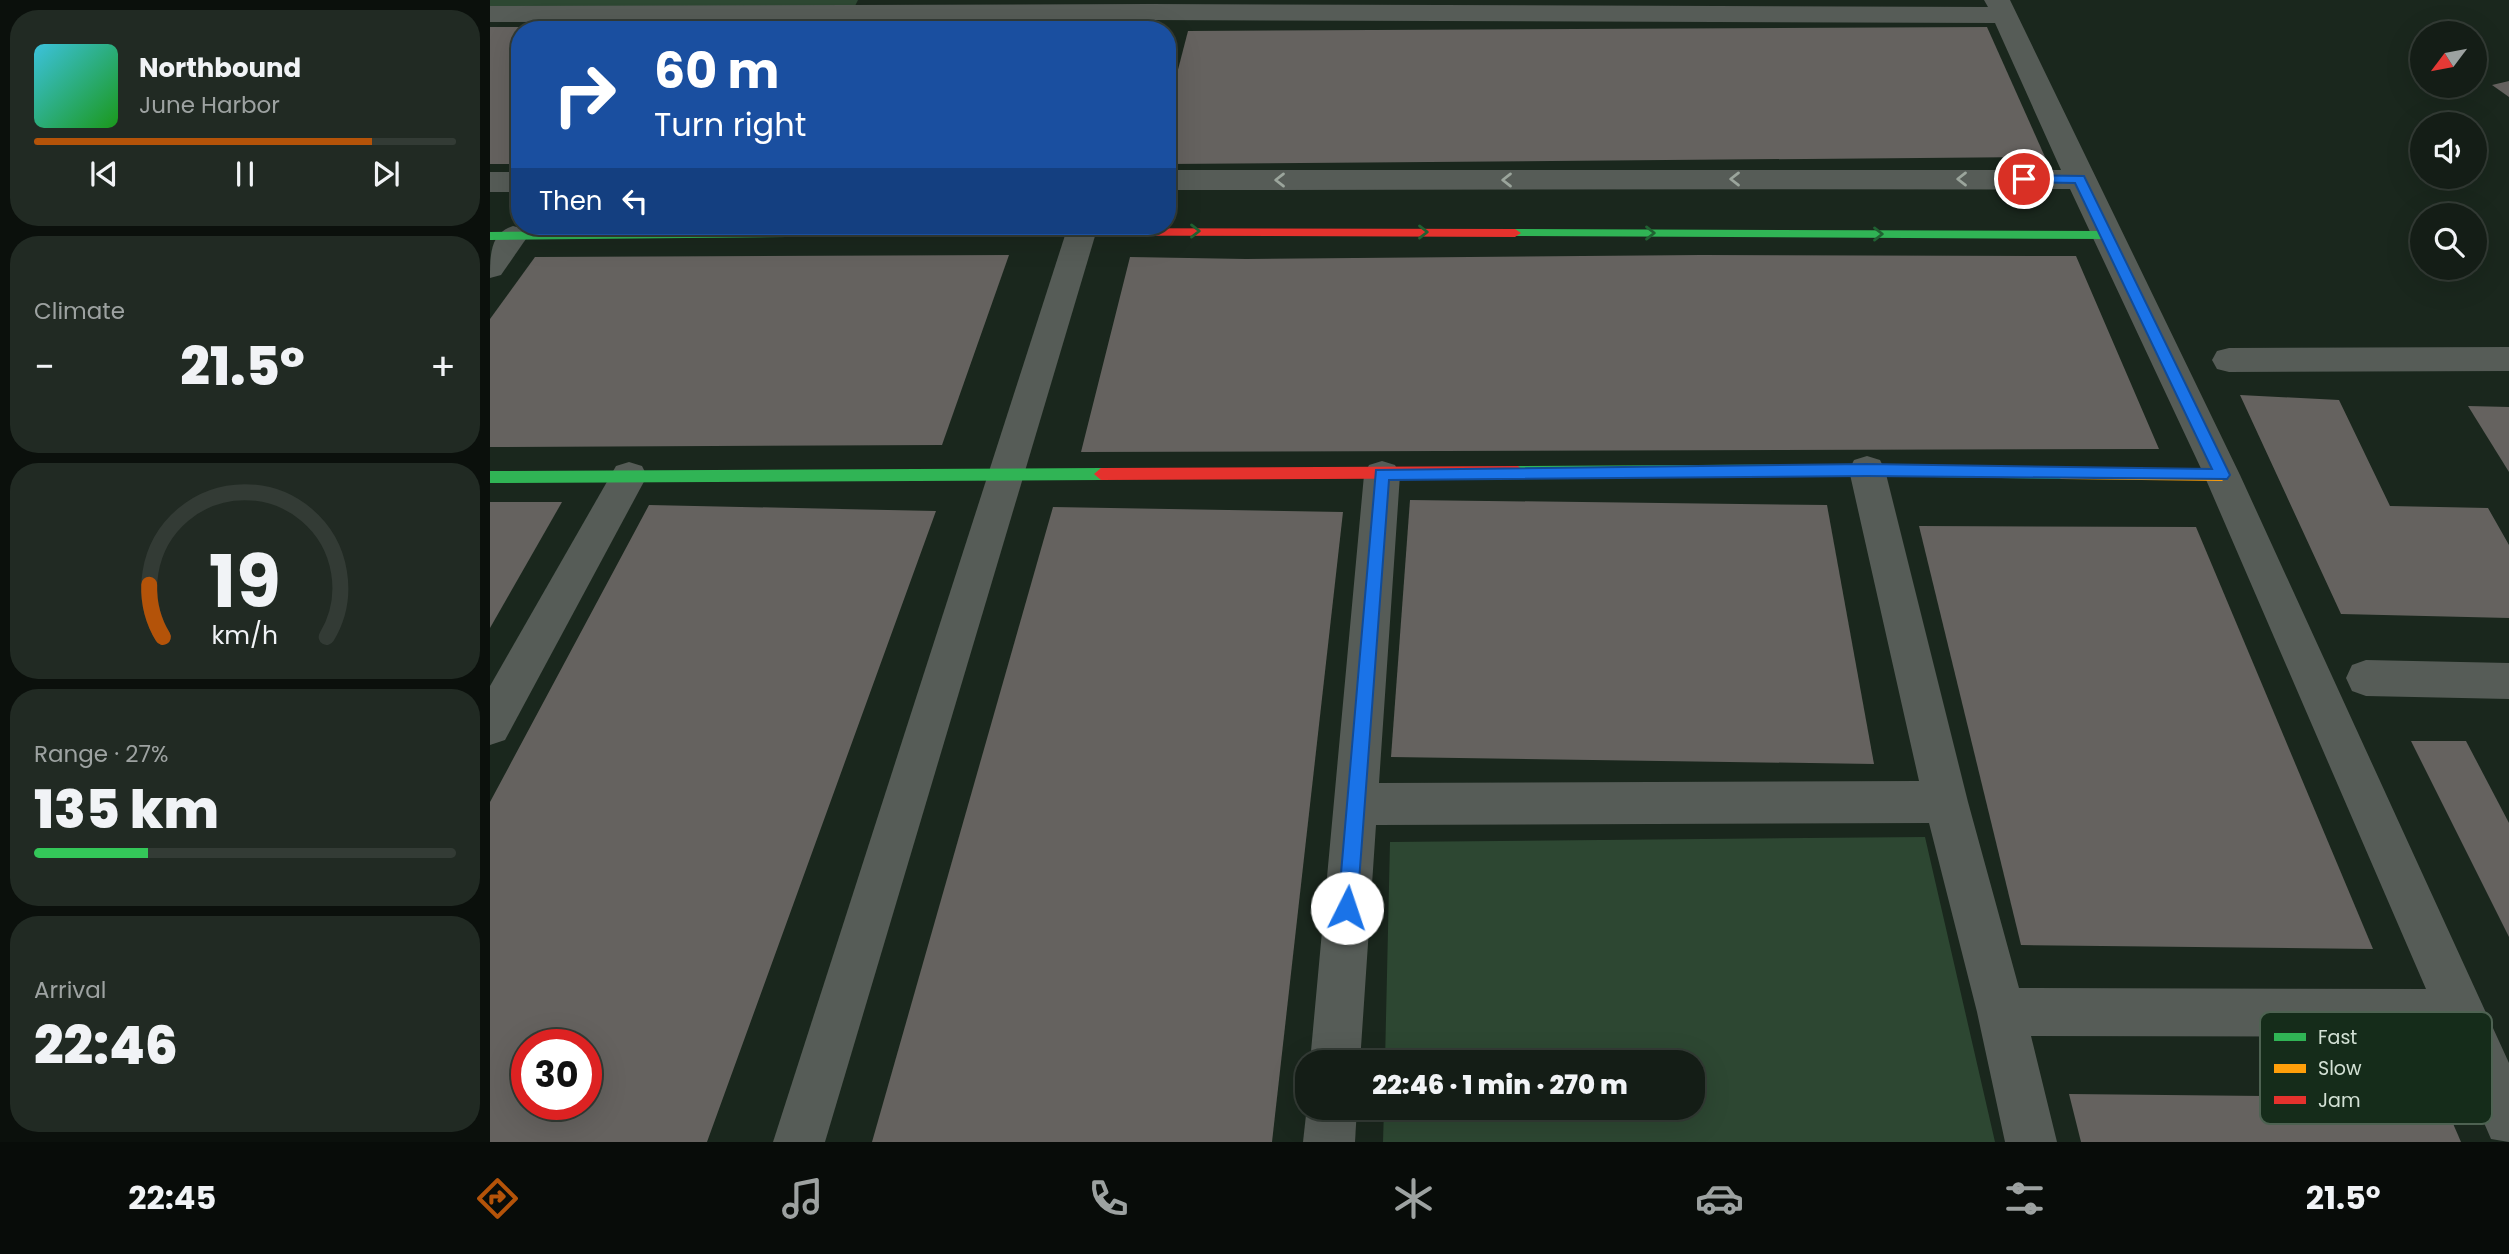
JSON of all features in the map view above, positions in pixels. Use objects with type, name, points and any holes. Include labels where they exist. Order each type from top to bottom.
[{"type":"street","points":[[688,21],[874,7],[1148,14],[1411,7],[2001,8],[2106,235],[2222,475],[2461,1012]]},
{"type":"street","points":[[490,14],[652,21]]},
{"type":"street","points":[[1176,180],[2080,179]]},
{"type":"street","points":[[490,182],[511,182]]},
{"type":"street","points":[[1176,229],[2106,235]]},
{"type":"street","points":[[490,267],[501,236],[574,235]]},
{"type":"street","points":[[799,1142],[1080,235]]},
{"type":"street","points":[[2229,360],[2509,359]]},
{"type":"street","points":[[490,477],[1006,473],[1382,475],[1867,470],[2222,475]]},
{"type":"street","points":[[1867,470],[2031,1142]]},
{"type":"street","points":[[1336,1050],[1382,475]]},
{"type":"street","points":[[490,726],[629,476]]},
{"type":"street","points":[[2366,678],[2509,681]]},
{"type":"street","points":[[1355,804],[1946,802]]},
{"type":"street","points":[[2001,1012],[2260,1013]]},
{"type":"street","points":[[2492,1083],[2509,1121]]},
{"type":"street","points":[[1329,1142],[1331,1120]]},
{"type":"green space","points":[[490,0],[858,0],[855,6],[490,7]]},
{"type":"green space","points":[[1925,837],[1995,1142],[1383,1142],[1384,1120],[1705,1120],[1705,1050],[1385,1050],[1390,842]]},
{"type":"building","points":[[490,27],[511,27],[511,164],[490,164]]},
{"type":"building","points":[[1987,27],[2045,157],[1176,164],[1176,77],[1188,31]]},
{"type":"building","points":[[2509,81],[2509,97],[2492,85]]},
{"type":"building","points":[[1009,255],[942,445],[490,447],[490,319],[535,257]]},
{"type":"building","points":[[1701,255],[2076,256],[2159,449],[1081,452],[1130,257],[1246,259]]},
{"type":"building","points":[[2240,395],[2339,400],[2390,506],[2488,508],[2509,545],[2509,618],[2341,614]]},
{"type":"building","points":[[2468,406],[2509,407],[2509,472]]},
{"type":"building","points":[[1410,500],[1827,505],[1874,764],[1391,757]]},
{"type":"building","points":[[490,502],[562,502],[490,628]]},
{"type":"building","points":[[649,505],[936,511],[707,1142],[490,1142],[490,802]]},
{"type":"building","points":[[1053,507],[1343,512],[1272,1142],[872,1142]]},
{"type":"building","points":[[1919,526],[2196,527],[2373,949],[2021,945]]},
{"type":"building","points":[[2411,741],[2466,741],[2509,823],[2509,937]]},
{"type":"building","points":[[2069,1094],[2260,1096],[2260,1124],[2453,1124],[2461,1142],[2081,1142]]},
{"type":"traffic: fast","points":[[1515,233],[2106,235]]},
{"type":"traffic: fast","points":[[490,236],[614,235]]},
{"type":"traffic: fast","points":[[1518,472],[1867,470],[2061,473]]},
{"type":"traffic: fast","points":[[490,477],[1101,474]]},
{"type":"traffic: slow","points":[[2061,473],[2222,475]]},
{"type":"traffic: jam","points":[[1176,232],[1515,233]]},
{"type":"traffic: jam","points":[[1101,474],[1518,472]]},
{"type":"route","points":[[1347,908],[1382,475],[1867,470],[2222,475],[2080,179],[2024,179]]}]
